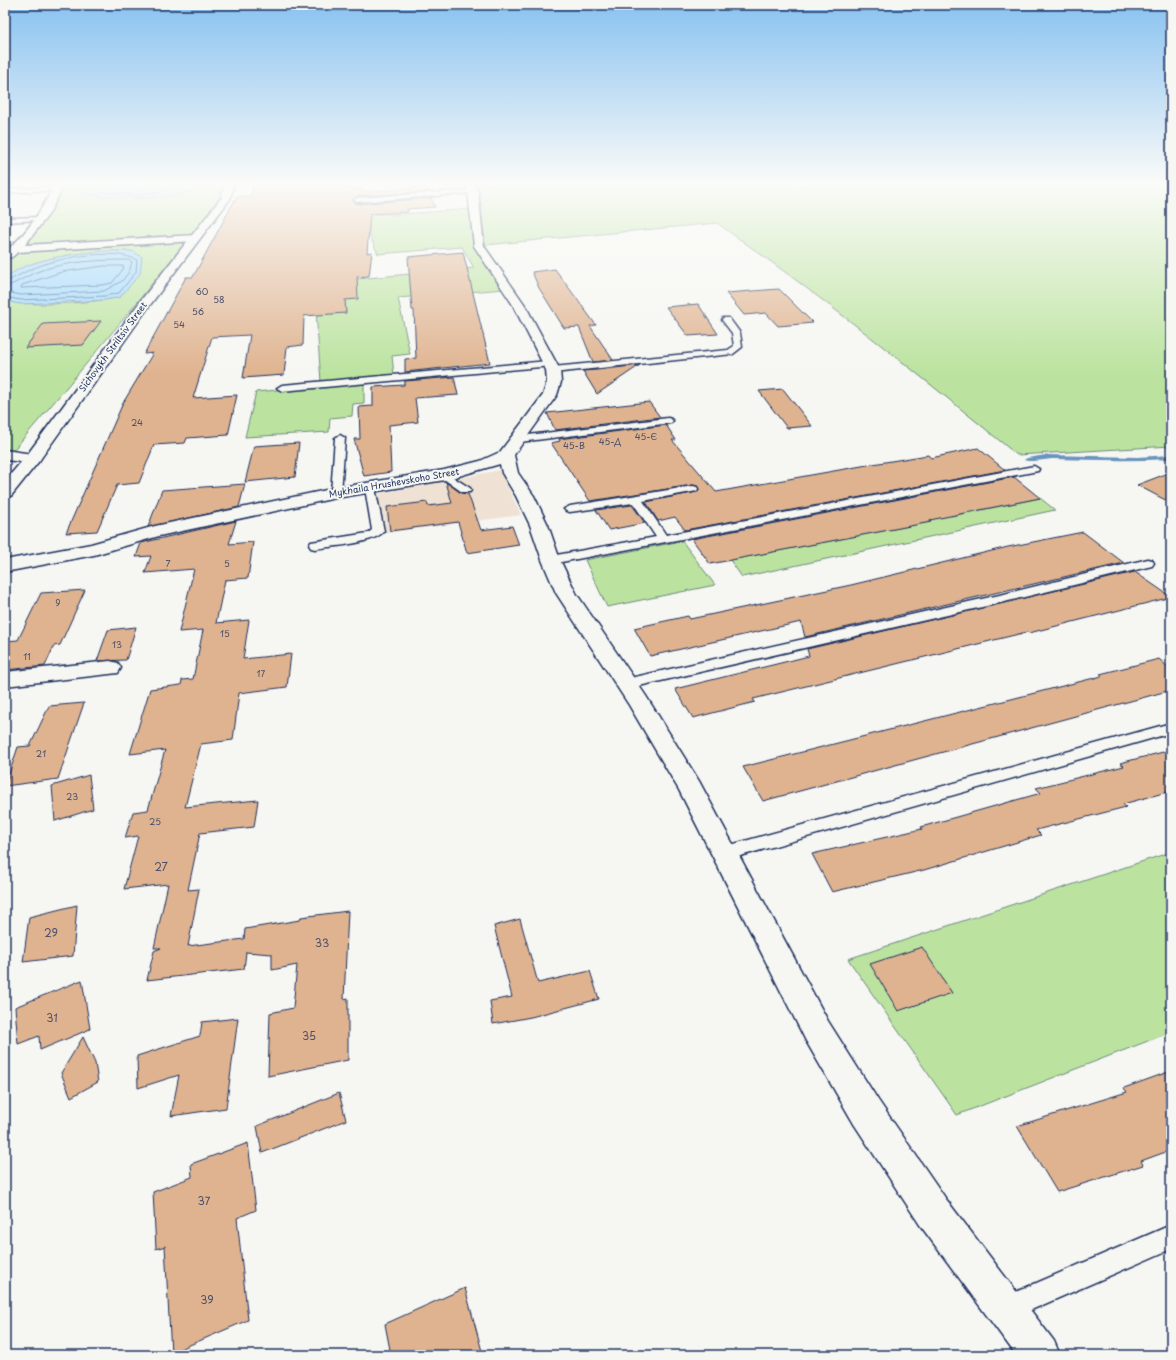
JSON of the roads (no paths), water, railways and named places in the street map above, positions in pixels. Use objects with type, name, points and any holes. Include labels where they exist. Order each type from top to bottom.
[{"type":"street","name":"Sichovykh Striltsiv Street","points":[[5,492],[33,458],[146,302],[187,248]]},
{"type":"street","points":[[481,248],[519,305],[550,367],[554,382],[550,395],[513,447],[510,473],[539,525],[551,560],[566,593],[663,741],[690,788],[723,854],[817,1031],[866,1112],[933,1212],[1040,1355]]},
{"type":"street","points":[[5,257],[10,249]]},
{"type":"street","name":"Mykhaila Hrushevskoho Street","points":[[5,566],[94,549],[155,531],[336,493],[446,475],[486,464],[513,447]]},
{"type":"street","points":[[5,455],[33,458]]},
{"type":"street","points":[[5,679],[110,668]]},
{"type":"lane","points":[[282,388],[730,352],[738,347],[736,333],[726,320]]},
{"type":"lane","points":[[513,447],[668,421]]},
{"type":"lane","points":[[336,493],[340,438]]},
{"type":"lane","points":[[551,560],[664,540],[1034,469]]},
{"type":"lane","points":[[446,475],[466,490]]},
{"type":"lane","points":[[315,545],[372,536],[378,531],[370,488]]},
{"type":"lane","points":[[570,509],[693,489]]},
{"type":"lane","points":[[636,499],[664,540]]},
{"type":"lane","points":[[626,684],[1004,598],[1148,563]]},
{"type":"lane","points":[[723,854],[1171,728]]},
{"type":"lane","points":[[1005,1309],[1171,1237]]},
{"type":"water","points":[[103,251],[132,251],[142,257],[140,274],[120,297],[105,300],[20,304],[5,301],[5,279],[14,272],[37,262]]},
{"type":"waterway","points":[[1027,460],[1046,457],[1137,459],[1171,457]]}]
